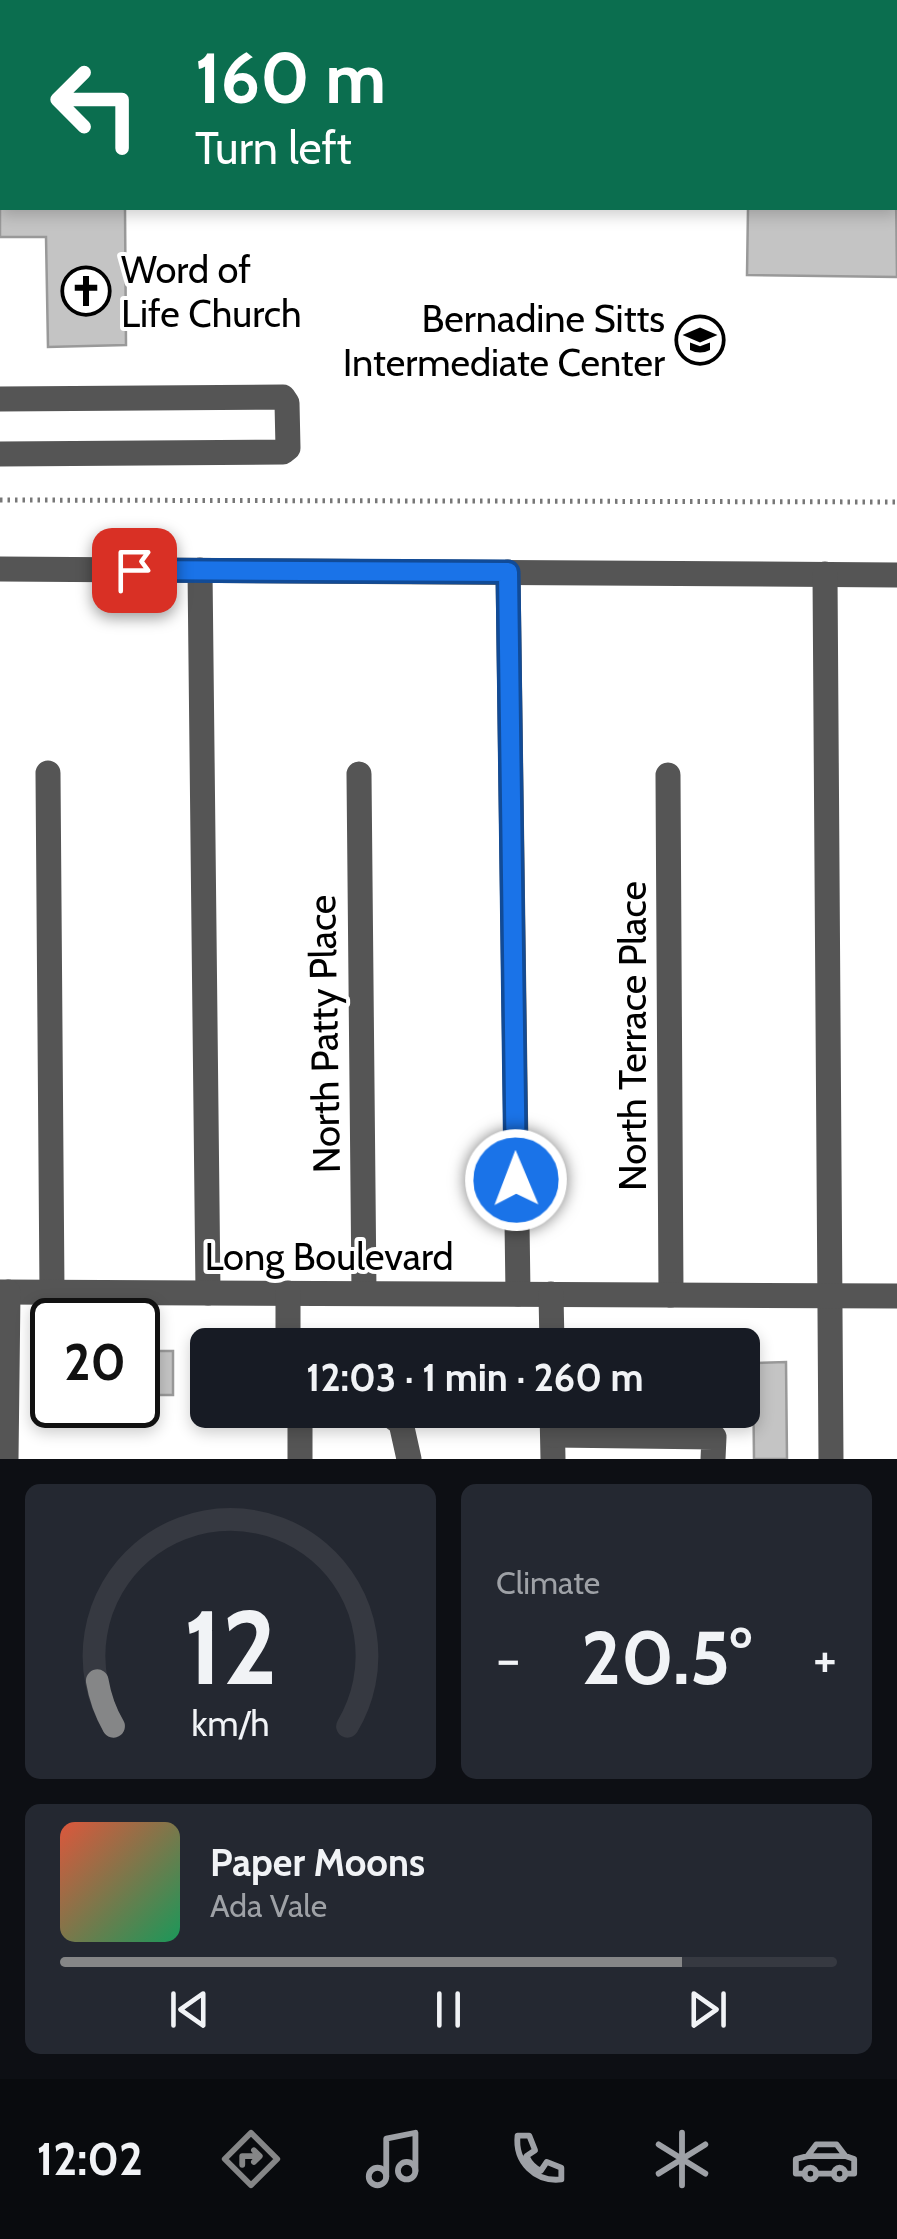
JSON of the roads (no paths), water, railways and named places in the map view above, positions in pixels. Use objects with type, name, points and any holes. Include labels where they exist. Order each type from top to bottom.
[{"type":"street","points":[[0,399],[283,397],[288,403],[288,448],[283,452],[0,454]]},
{"type":"street","points":[[0,569],[897,574]]},
{"type":"street","points":[[200,570],[208,1293]]},
{"type":"street","points":[[508,572],[518,1294]]},
{"type":"street","points":[[825,574],[830,1459]]},
{"type":"street","points":[[48,774],[52,1292]]},
{"type":"street","name":"North Patty Place","points":[[359,774],[364,1294]]},
{"type":"street","name":"North Terrace Place","points":[[668,776],[672,1295]]},
{"type":"street","points":[[4,1292],[6,1459]]},
{"type":"street","name":"Long Boulevard","points":[[4,1292],[897,1296]]},
{"type":"street","points":[[288,1293],[288,1328]]},
{"type":"street","points":[[551,1294],[552,1328]]},
{"type":"street","points":[[300,1428],[300,1459]]},
{"type":"street","points":[[402,1428],[409,1459]]},
{"type":"street","points":[[553,1435],[714,1436],[713,1459]]},
{"type":"place","name":"Word of Life Church","points":[[86,291]]},
{"type":"place","name":"Bernadine Sitts Intermediate Center","points":[[700,340]]}]
